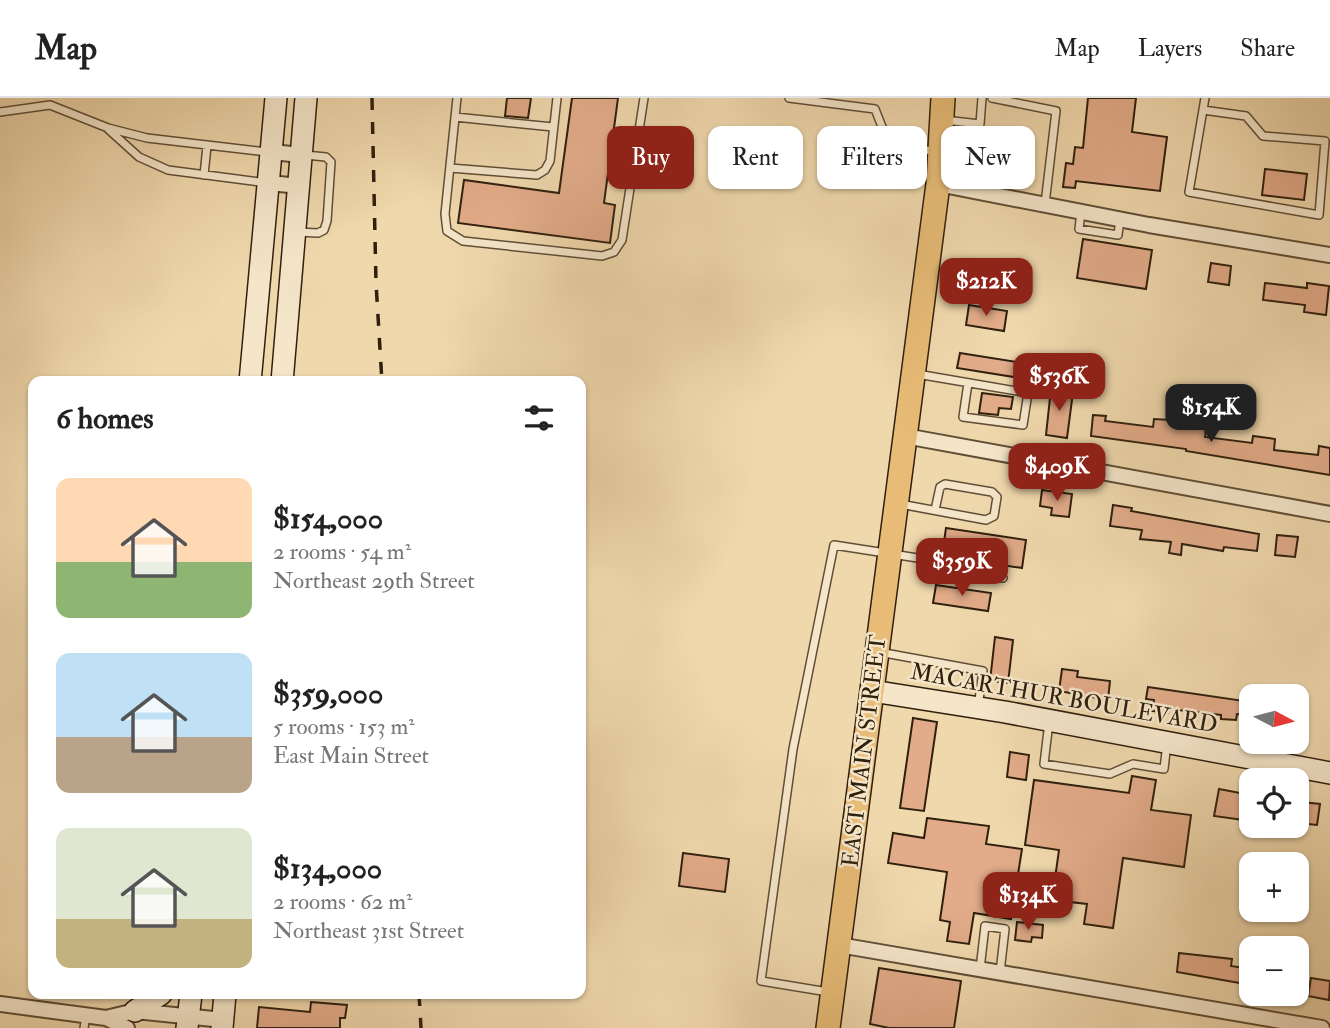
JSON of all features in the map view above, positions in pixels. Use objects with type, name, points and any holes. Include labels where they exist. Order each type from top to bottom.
[{"type":"main road","points":[[251,376],[276,98]]},
{"type":"main road","points":[[283,376],[297,232],[306,98]]},
{"type":"main road","name":"EAST MAIN STREET","points":[[828,1028],[938,184],[943,109]]},
{"type":"main road","name":"MACARTHUR BOULEVARD","points":[[872,691],[1049,720],[1330,773]]},
{"type":"main road","points":[[131,1019],[155,999]]},
{"type":"main road","points":[[188,1022],[190,999]]},
{"type":"main road","points":[[222,1024],[224,999]]},
{"type":"street","points":[[272,152],[301,155]]},
{"type":"street","points":[[269,183],[300,186]]},
{"type":"street","points":[[938,184],[1330,255]]},
{"type":"street","points":[[905,436],[1330,514]]},
{"type":"street","points":[[839,945],[1322,1028]]},
{"type":"street","points":[[0,1004],[85,1022],[106,1018],[222,1024]]},
{"type":"lane","points":[[457,98],[445,214],[447,231],[463,241],[602,256],[614,252],[622,240],[644,98]]},
{"type":"lane","points":[[450,168],[537,175],[545,170],[550,160],[557,98]]},
{"type":"lane","points":[[789,98],[876,109],[888,142],[940,153]]},
{"type":"lane","points":[[943,109],[980,124],[982,98]]},
{"type":"lane","points":[[992,98],[1056,111],[1045,204]]},
{"type":"lane","points":[[1203,110],[1246,116],[1263,136],[1325,141],[1319,215],[1189,192],[1205,98]]},
{"type":"lane","points":[[0,111],[34,102],[50,105],[108,128],[147,138],[272,152]]},
{"type":"lane","points":[[455,117],[554,127]]},
{"type":"lane","points":[[108,128],[139,157],[169,170],[269,183]]},
{"type":"lane","points":[[204,175],[207,146]]},
{"type":"lane","points":[[297,232],[320,232],[326,226],[331,166],[330,159],[326,157],[301,155]]},
{"type":"lane","points":[[913,374],[968,383],[1028,393],[1023,425],[963,417],[968,383]]},
{"type":"lane","points":[[896,503],[986,520],[994,516],[997,497],[992,492],[945,484],[940,487],[935,510]]},
{"type":"lane","points":[[832,992],[761,981],[793,749],[834,545],[924,559],[924,566],[1003,578]]},
{"type":"lane","points":[[877,652],[983,671],[978,708]]},
{"type":"lane","points":[[1049,720],[1044,764],[1110,774],[1133,764],[1164,769],[1167,742]]},
{"type":"lane","points":[[980,969],[985,926],[1005,929],[1000,972]]},
{"type":"building","points":[[507,98],[531,98],[528,118],[505,116]]},
{"type":"building","points":[[572,98],[618,98],[614,126],[607,126],[607,180],[604,203],[615,205],[610,243],[458,223],[464,180],[559,193]]},
{"type":"building","points":[[1088,98],[1136,98],[1132,132],[1167,137],[1160,191],[1076,181],[1075,188],[1063,187],[1066,163],[1073,164],[1075,147],[1083,148]]},
{"type":"building","points":[[1265,169],[1307,174],[1304,200],[1262,195]]},
{"type":"building","points":[[1083,239],[1152,250],[1146,289],[1077,278]]},
{"type":"building","points":[[1211,263],[1231,266],[1229,285],[1208,282]]},
{"type":"building","points":[[1265,283],[1307,288],[1307,283],[1329,286],[1326,315],[1304,312],[1305,305],[1263,300]]},
{"type":"building","points":[[969,305],[1007,311],[1004,331],[966,325]]},
{"type":"building","points":[[960,353],[1017,362],[1014,377],[957,368]]},
{"type":"building","points":[[1051,389],[1073,392],[1067,438],[1046,435]]},
{"type":"building","points":[[982,393],[1013,397],[1011,409],[999,408],[998,415],[979,413]]},
{"type":"building","points":[[1093,415],[1106,416],[1105,421],[1153,427],[1154,419],[1207,422],[1205,437],[1252,443],[1253,436],[1275,439],[1274,450],[1318,455],[1319,446],[1330,448],[1330,475],[1186,449],[1091,436]]},
{"type":"building","points":[[1042,490],[1072,494],[1069,517],[1051,515],[1052,508],[1040,506]]},
{"type":"building","points":[[1113,505],[1132,508],[1131,511],[1259,534],[1257,551],[1224,547],[1223,551],[1182,544],[1181,555],[1169,553],[1171,542],[1140,539],[1142,530],[1110,526]]},
{"type":"building","points":[[946,528],[1026,540],[1022,568],[942,556]]},
{"type":"building","points":[[1277,535],[1298,537],[1295,557],[1275,555]]},
{"type":"building","points":[[936,585],[991,593],[988,611],[933,603]]},
{"type":"building","points":[[995,637],[1013,640],[1008,683],[990,681]]},
{"type":"building","points":[[1062,669],[1078,671],[1077,677],[1110,681],[1108,700],[1059,691]]},
{"type":"building","points":[[1148,687],[1239,700],[1239,714],[1236,720],[1221,719],[1221,715],[1169,709],[1168,713],[1152,711],[1154,700],[1146,699]]},
{"type":"building","points":[[913,718],[937,722],[924,811],[900,808]]},
{"type":"building","points":[[1010,752],[1029,755],[1026,780],[1007,777]]},
{"type":"building","points":[[1132,776],[1156,780],[1151,810],[1191,815],[1184,867],[1123,858],[1113,928],[1084,924],[1087,904],[1052,900],[1059,850],[1025,845],[1034,780],[1129,793]]},
{"type":"building","points":[[1219,789],[1239,793],[1239,819],[1214,816]]},
{"type":"building","points":[[1309,803],[1320,804],[1317,825],[1309,824]]},
{"type":"building","points":[[927,818],[989,826],[986,844],[1022,849],[1011,919],[974,913],[969,944],[947,941],[950,922],[940,920],[947,872],[888,863],[893,833],[924,838]]},
{"type":"building","points":[[683,853],[729,859],[725,892],[679,886]]},
{"type":"building","points":[[1017,922],[1043,925],[1042,938],[1032,937],[1031,942],[1015,940]]},
{"type":"building","points":[[1179,953],[1232,959],[1231,966],[1239,967],[1239,983],[1177,972]]},
{"type":"building","points":[[879,968],[961,981],[954,1028],[889,1028],[870,1024]]},
{"type":"building","points":[[1311,978],[1330,981],[1329,1000],[1309,996]]},
{"type":"building","points":[[311,1002],[347,1005],[345,1018],[340,1018],[340,1028],[257,1028],[259,1007],[310,1012]]},
{"type":"railway","points":[[372,98],[376,283],[382,376]]},
{"type":"railway","points":[[419,999],[421,1028]]}]
